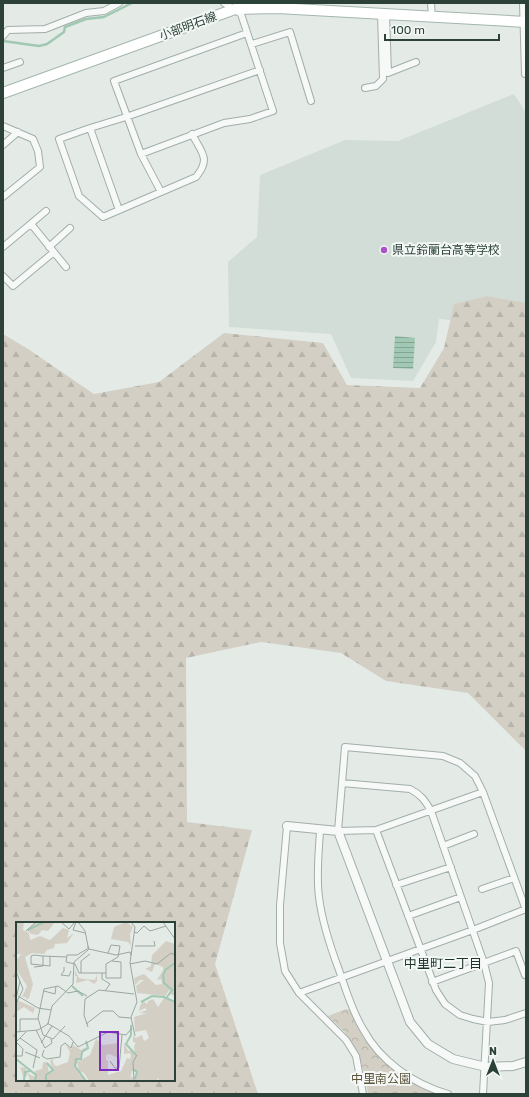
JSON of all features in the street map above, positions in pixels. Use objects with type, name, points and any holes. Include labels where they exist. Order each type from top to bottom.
[{"type":"main road","name":"小部明石線","points":[[3,93],[235,9],[277,6],[384,15],[525,22]]},
{"type":"street","points":[[3,36],[8,30],[46,29],[86,13],[104,11],[119,3]]},
{"type":"street","points":[[140,154],[224,123],[250,119],[273,111],[241,14],[224,3]]},
{"type":"street","points":[[432,3],[432,18]]},
{"type":"street","points":[[523,3],[525,22],[525,74]]},
{"type":"street","points":[[384,15],[388,73],[416,62]]},
{"type":"street","points":[[365,88],[376,86],[383,78],[384,15]]},
{"type":"street","points":[[252,44],[290,32],[311,101]]},
{"type":"street","points":[[161,192],[140,154],[114,81],[247,33]]},
{"type":"street","points":[[3,68],[20,62]]},
{"type":"street","points":[[192,134],[204,157],[204,168],[196,177],[103,217],[79,196],[59,139],[260,70]]},
{"type":"street","points":[[3,126],[33,138],[38,151],[40,167],[3,197]]},
{"type":"street","points":[[90,128],[119,210]]},
{"type":"street","points":[[3,145],[18,132]]},
{"type":"street","points":[[3,247],[46,211]]},
{"type":"street","points":[[31,224],[66,267]]},
{"type":"street","points":[[3,276],[13,286],[52,249],[70,228]]},
{"type":"street","points":[[299,993],[386,962],[473,930],[526,909],[475,776],[460,763],[443,756],[345,748],[338,831],[386,962],[410,1022],[428,1044],[453,1059],[486,1067],[513,1066],[526,1062]]},
{"type":"street","points":[[342,783],[410,789],[419,794],[426,801],[431,811],[473,930],[489,983],[486,1067],[483,1094]]},
{"type":"street","points":[[364,1094],[356,1056],[346,1040],[299,993],[285,971],[280,943],[280,905],[287,826],[338,831],[376,830],[482,792]]},
{"type":"street","points":[[320,830],[318,895],[325,931],[351,1004],[363,1029],[376,1048],[399,1070],[418,1083],[436,1091],[448,1094]]},
{"type":"street","points":[[376,830],[432,982],[445,1004],[460,1015],[488,1022],[505,1020],[526,1013]]},
{"type":"street","points":[[443,846],[474,834]]},
{"type":"street","points":[[396,885],[451,867]]},
{"type":"street","points":[[482,889],[514,878]]},
{"type":"street","points":[[408,916],[461,897]]},
{"type":"street","points":[[432,982],[516,951],[523,976]]},
{"type":"shaded area","name":"県立鈴蘭台高等学校","points":[[514,94],[526,113],[526,320],[513,326],[439,319],[436,342],[413,381],[351,378],[331,334],[229,327],[228,262],[257,237],[260,175],[345,140],[398,141]]},
{"type":"shaded area","points":[[395,336],[415,338],[413,369],[393,368]]},
{"type":"green space","points":[[487,296],[526,303],[526,751],[468,693],[386,681],[341,653],[261,642],[186,658],[187,822],[252,830],[215,964],[258,1094],[3,1094],[3,334],[28,349],[94,394],[159,382],[224,333],[323,343],[347,385],[420,388],[444,348],[454,304]]},
{"type":"green space","name":"中里南公園","points":[[346,1009],[350,1010],[368,1043],[384,1062],[403,1077],[435,1094],[368,1094],[364,1072],[357,1051],[345,1032],[328,1016]]},
{"type":"waterway","points":[[3,41],[39,46],[47,44],[64,32],[65,27],[86,19],[104,17],[132,3]]},
{"type":"place","name":"県立鈴蘭台高等学校","points":[[384,250]]},
{"type":"district","name":"中里町二丁目","points":[[443,963]]}]
